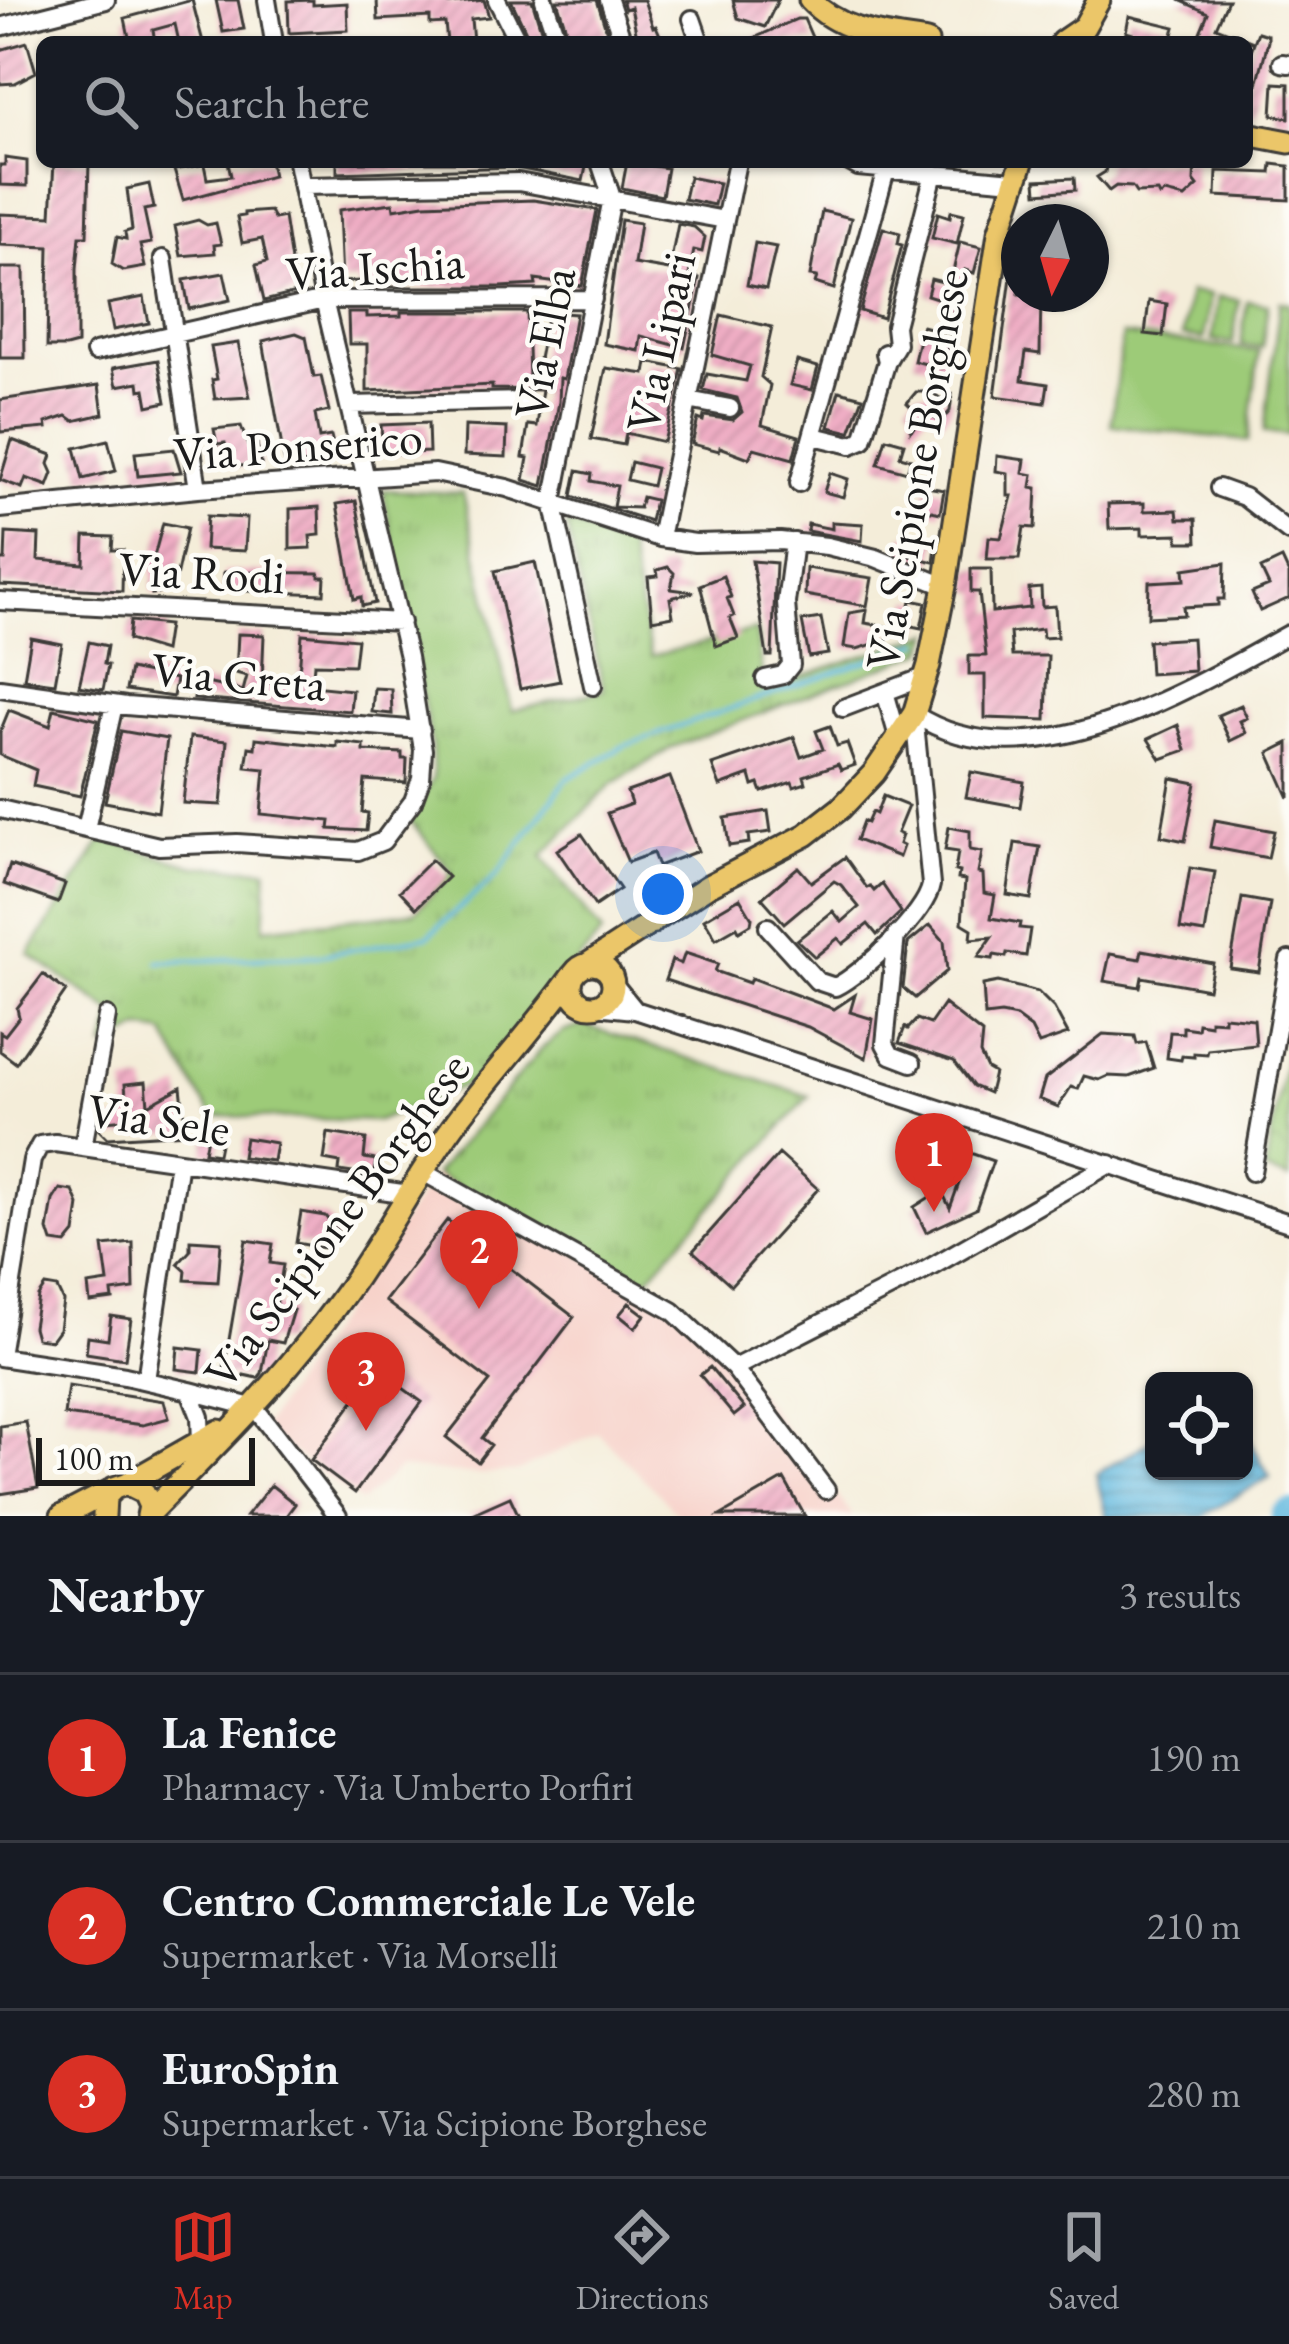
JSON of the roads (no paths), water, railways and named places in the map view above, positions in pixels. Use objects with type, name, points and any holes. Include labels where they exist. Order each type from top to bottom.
[{"type":"main road","points":[[810,0],[856,36]]},
{"type":"main road","points":[[1071,36],[1084,27],[1099,0]]},
{"type":"main road","points":[[1253,135],[1289,142]]},
{"type":"main road","name":"Via Scipione Borghese","points":[[150,1515],[255,1408],[345,1293],[459,1119],[537,1025],[631,937],[708,886],[806,835],[858,791],[914,714],[927,676],[945,586],[993,267],[1018,171]]},
{"type":"main road","points":[[596,973],[610,995],[590,1005],[574,995],[596,973]]},
{"type":"main road","name":"Via Scipione Borghese","points":[[537,1025],[590,1005]]},
{"type":"main road","name":"Via Scipione Borghese","points":[[63,1515],[255,1408]]},
{"type":"main road","points":[[100,1516],[103,1504],[118,1488],[144,1493],[150,1515]]},
{"type":"main road","name":"Via Scipione Borghese","points":[[63,1515],[100,1516]]},
{"type":"street","points":[[0,27],[106,0]]},
{"type":"street","points":[[267,0],[273,36]]},
{"type":"street","points":[[497,0],[515,36]]},
{"type":"street","points":[[544,0],[557,36]]},
{"type":"street","points":[[609,0],[621,36]]},
{"type":"street","points":[[692,19],[698,36]]},
{"type":"street","points":[[0,809],[167,846],[237,843],[367,850],[387,838],[413,801],[423,768],[421,730],[298,168]]},
{"type":"street","points":[[602,168],[612,198]]},
{"type":"street","name":"Via Lipari","points":[[660,538],[736,168]]},
{"type":"street","points":[[867,168],[934,173],[1018,171]]},
{"type":"street","points":[[799,483],[886,170]]},
{"type":"street","points":[[814,436],[851,446],[863,440],[886,361],[897,344],[895,326],[934,173]]},
{"type":"street","points":[[302,186],[508,182],[725,220]]},
{"type":"street","name":"Via Elba","points":[[553,502],[612,198]]},
{"type":"street","points":[[163,259],[198,489]]},
{"type":"street","name":"Via Ischia","points":[[95,352],[324,300],[593,298]]},
{"type":"street","points":[[350,406],[525,400]]},
{"type":"street","points":[[688,400],[730,408]]},
{"type":"street","name":"Via Ponserico","points":[[0,508],[198,489],[450,475],[553,502],[660,538],[695,543],[794,542],[868,556],[945,586]]},
{"type":"street","points":[[1219,488],[1244,496],[1289,532]]},
{"type":"street","points":[[553,502],[593,686]]},
{"type":"street","points":[[765,679],[783,675],[791,664],[786,597],[794,542]]},
{"type":"street","name":"Via Rodi","points":[[0,601],[401,622]]},
{"type":"street","points":[[914,714],[947,730],[976,736],[1064,734],[1154,706],[1289,634]]},
{"type":"street","points":[[843,708],[927,676]]},
{"type":"street","name":"Via Creta","points":[[0,688],[113,705],[421,730]]},
{"type":"street","points":[[886,692],[898,737]]},
{"type":"street","points":[[86,829],[113,705]]},
{"type":"street","points":[[768,927],[817,981],[831,988],[844,983],[924,904],[932,884],[914,714]]},
{"type":"street","points":[[896,935],[885,1044],[894,1057],[912,1063]]},
{"type":"street","points":[[1252,1172],[1289,960]]},
{"type":"street","points":[[596,973],[635,1010]]},
{"type":"street","points":[[590,1005],[635,1010],[1289,1223]]},
{"type":"street","points":[[82,1147],[107,1016]]},
{"type":"street","name":"Via Sele","points":[[0,1356],[32,1155],[40,1145],[409,1194]]},
{"type":"street","points":[[146,1380],[179,1161]]},
{"type":"street","points":[[734,1368],[924,1271],[1111,1164]]},
{"type":"street","points":[[423,1172],[674,1311],[734,1368],[826,1490]]},
{"type":"street","points":[[0,1356],[146,1380],[255,1408],[338,1516]]},
{"type":"street","points":[[190,1391],[200,1417],[201,1442]]},
{"type":"water","points":[[1145,1444],[1145,1480],[1253,1480],[1253,1446],[1270,1477],[1203,1516],[1106,1516],[1096,1474]]},
{"type":"waterway","points":[[158,962],[317,956],[428,936],[497,875],[567,779],[624,746],[921,642]]},
{"type":"waterway","points":[[1284,1516],[1289,1513]]},
{"type":"place","name":"La Fenice","points":[[934,1212]]},
{"type":"place","name":"Centro Commerciale Le Vele","points":[[479,1309]]},
{"type":"place","name":"EuroSpin","points":[[366,1431]]}]
